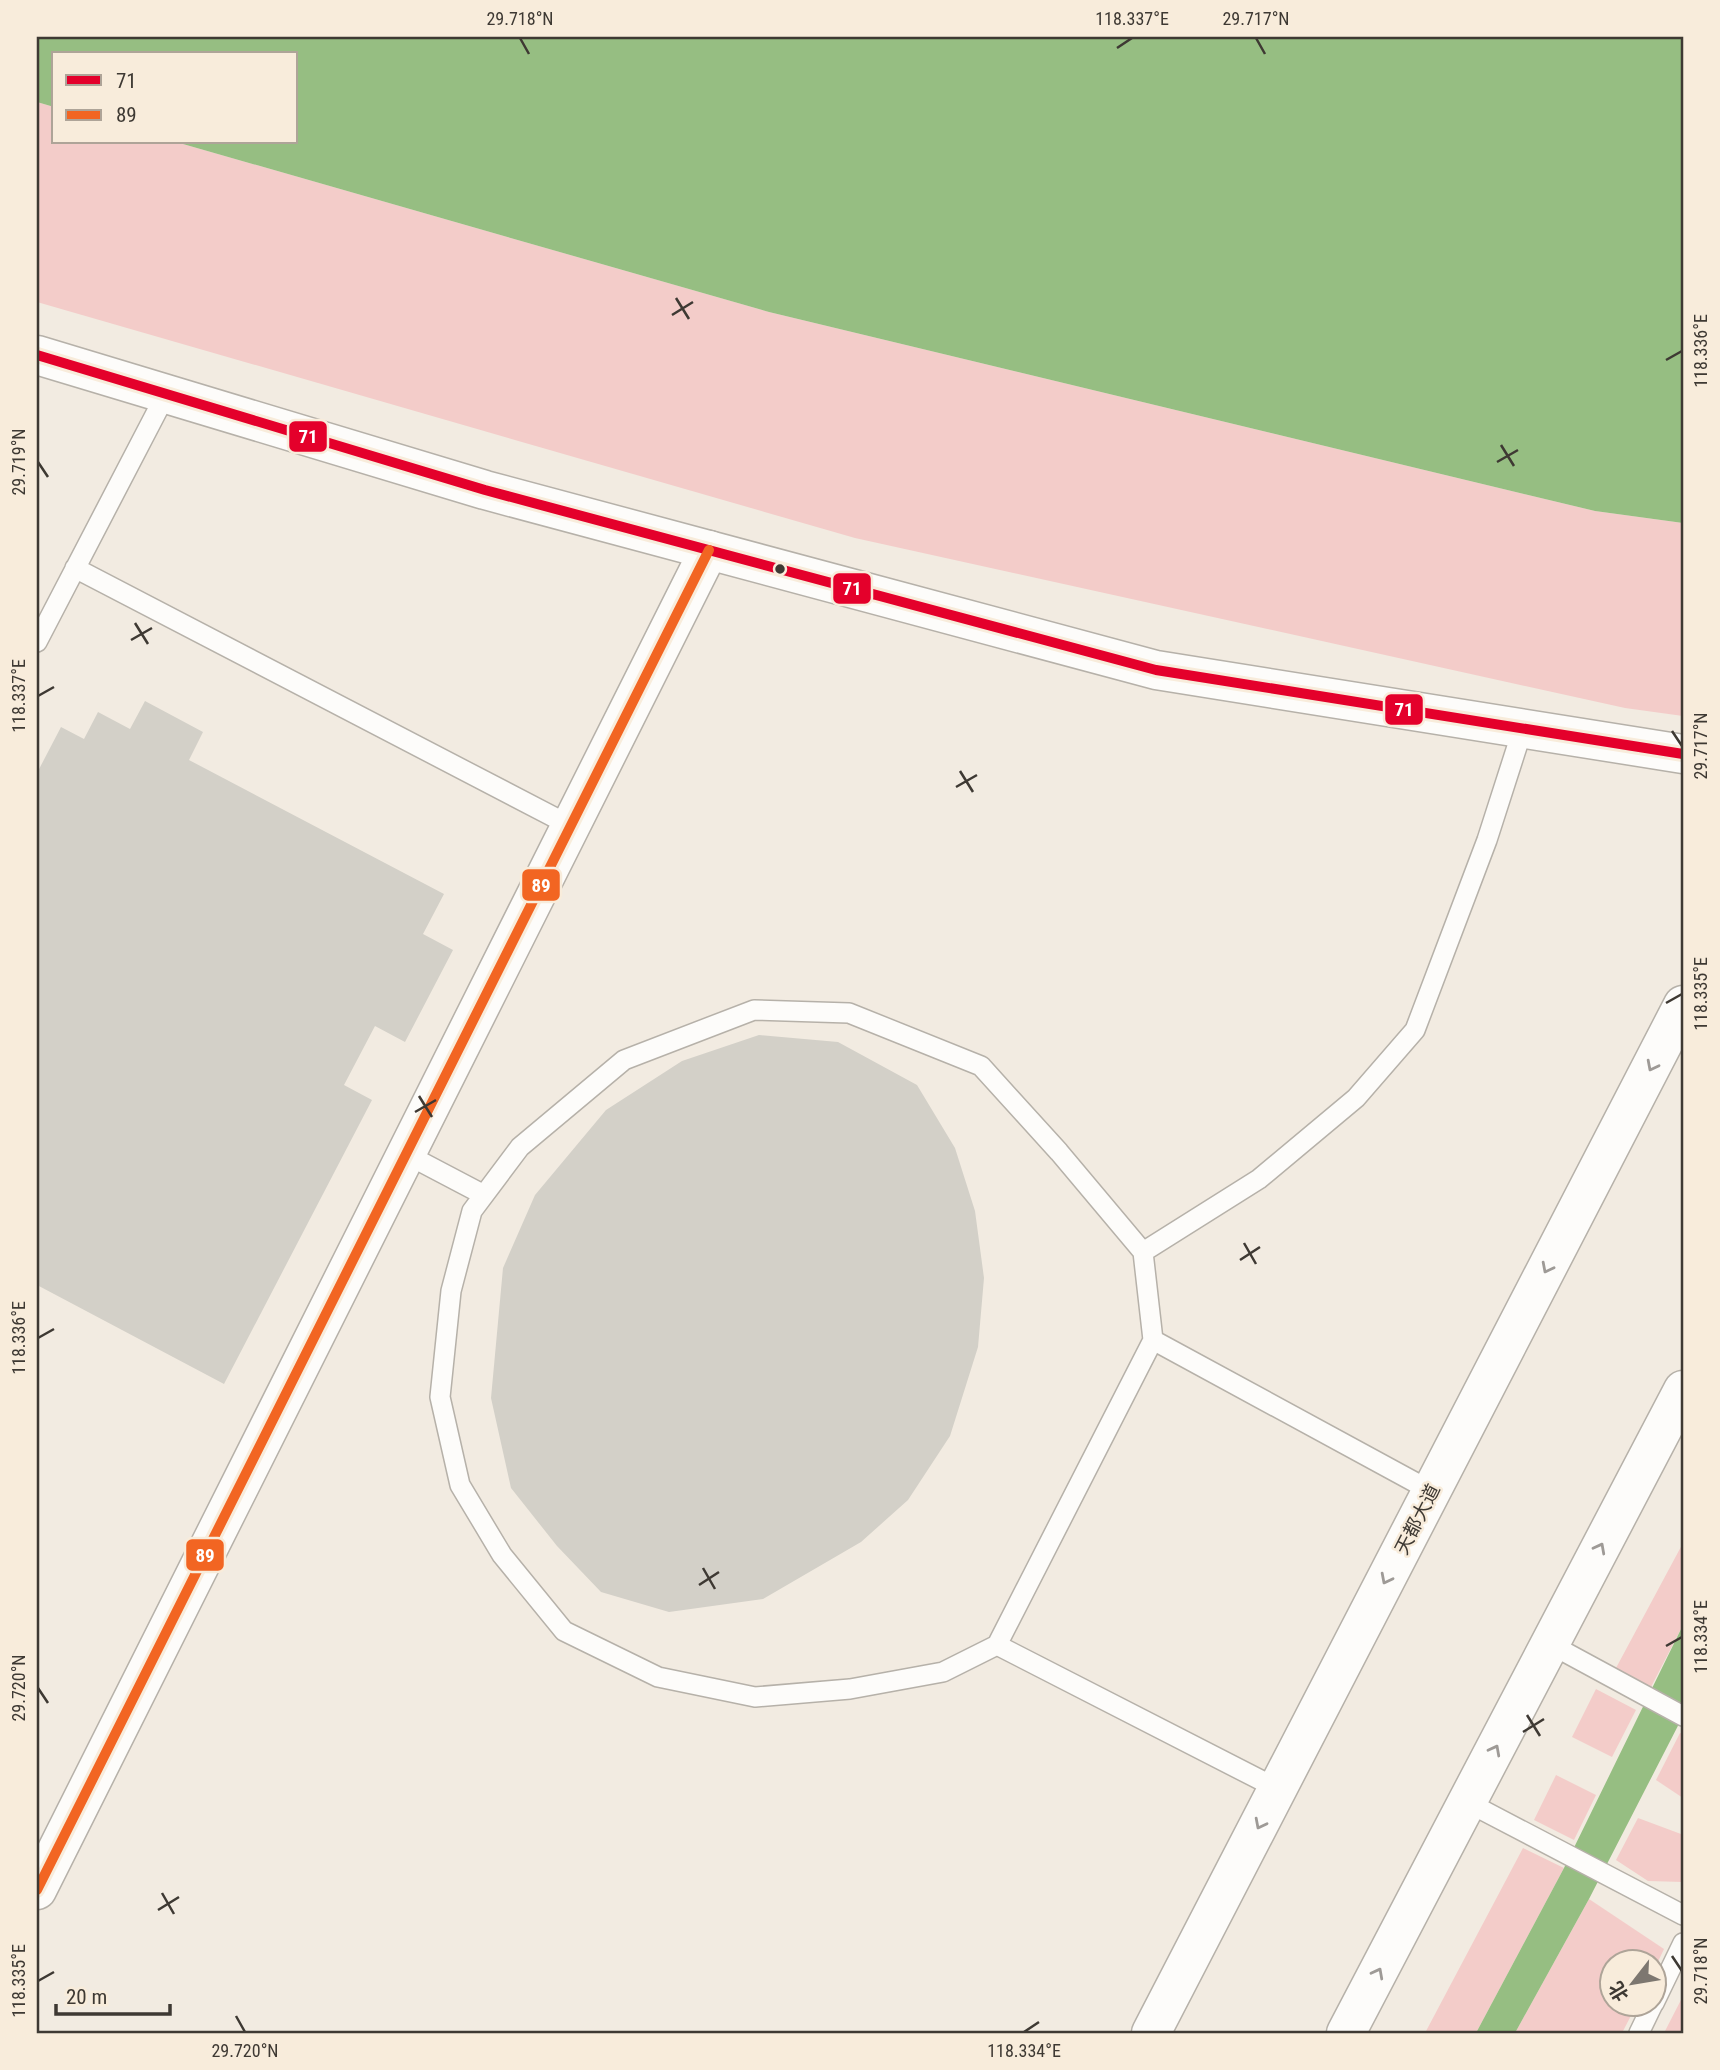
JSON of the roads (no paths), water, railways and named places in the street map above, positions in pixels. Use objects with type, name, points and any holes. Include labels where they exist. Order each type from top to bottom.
[{"type":"street","points":[[37,355],[485,490],[1156,670],[1683,754]]},
{"type":"street","points":[[37,1890],[709,550]]},
{"type":"street","name":"天都大道","points":[[1151,2033],[1683,1005]]},
{"type":"street","points":[[1346,2033],[1683,1390]]},
{"type":"lane","points":[[37,642],[166,394]]},
{"type":"lane","points":[[75,568],[571,826]]},
{"type":"lane","points":[[1143,1252],[1259,1179],[1356,1098],[1415,1030],[1487,840],[1523,728]]},
{"type":"lane","points":[[754,1010],[849,1013],[981,1066],[1059,1152],[1143,1252],[1153,1340],[997,1645],[943,1672],[850,1689],[755,1697],[659,1677],[564,1631],[502,1555],[460,1485],[440,1397],[451,1291],[472,1211],[520,1147],[624,1060],[754,1010]]},
{"type":"lane","points":[[406,1154],[484,1195]]},
{"type":"lane","points":[[1153,1340],[1431,1491]]},
{"type":"lane","points":[[1550,1644],[1683,1716]]},
{"type":"lane","points":[[997,1645],[1278,1789]]},
{"type":"lane","points":[[1467,1802],[1683,1915]]},
{"type":"lane","points":[[1668,1973],[1683,1943]]}]
